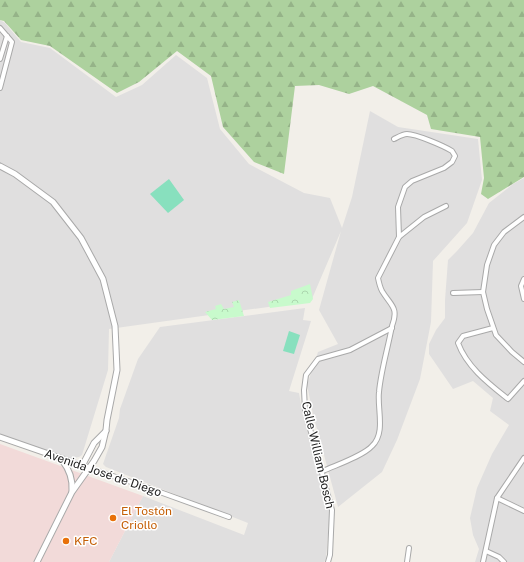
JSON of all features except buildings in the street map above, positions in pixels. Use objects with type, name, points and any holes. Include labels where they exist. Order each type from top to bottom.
[{"type":"street","points":[[0,28],[12,42],[0,88]]},
{"type":"street","points":[[0,59],[7,36]]},
{"type":"street","points":[[394,139],[406,134],[419,137],[446,147],[452,151],[455,156],[452,162],[444,168],[412,180],[405,188],[398,207],[399,237]]},
{"type":"street","points":[[0,166],[15,174],[53,202],[82,238],[103,279],[115,326],[117,345],[118,370],[102,448],[72,492],[38,562]]},
{"type":"street","points":[[323,471],[363,452],[372,446],[378,437],[380,423],[379,393],[392,328],[396,317],[395,308],[381,290],[378,278],[399,237],[424,217],[446,206]]},
{"type":"street","points":[[524,217],[504,232],[494,245],[487,265],[483,292],[496,335],[524,362]]},
{"type":"street","points":[[524,279],[521,286],[524,298]]},
{"type":"street","points":[[452,293],[483,292]]},
{"type":"street","name":"Calle William Bosch","points":[[328,562],[330,555],[332,510],[323,471],[305,410],[304,390],[306,375],[318,359],[350,350],[392,328]]},
{"type":"street","points":[[493,328],[463,336],[458,343],[460,348],[481,377],[508,399],[524,381]]},
{"type":"street","points":[[82,466],[94,443],[106,430]]},
{"type":"street","name":"Avenida José de Diego","points":[[0,437],[229,517]]},
{"type":"street","points":[[482,562],[486,551],[497,498],[524,458]]},
{"type":"street","points":[[61,459],[70,473],[73,484],[72,492]]},
{"type":"street","points":[[497,498],[524,511]]},
{"type":"street","points":[[407,562],[410,548]]},
{"type":"street","points":[[486,551],[499,557],[504,562]]},
{"type":"shaded area","points":[[0,20],[5,23],[21,42],[50,48],[116,97],[142,85],[176,55],[207,78],[220,129],[249,164],[304,193],[330,198],[342,228],[352,197],[370,111],[398,127],[478,139],[482,180],[467,223],[433,261],[431,322],[420,379],[397,440],[382,472],[338,507],[313,414],[307,385],[318,352],[338,344],[319,310],[341,231],[311,301],[109,329],[108,370],[82,455],[79,457],[67,459],[0,434]]},
{"type":"shaded area","points":[[524,178],[524,562],[475,562],[479,549],[473,535],[470,518],[477,488],[492,454],[509,425],[490,411],[493,398],[473,381],[453,389],[429,354],[429,344],[436,330],[445,318],[448,260],[473,233],[489,203],[513,184]]},
{"type":"shaded area","points":[[305,308],[303,320],[311,321],[289,391],[299,393],[302,410],[330,510],[326,559],[324,562],[109,562],[143,496],[244,535],[248,523],[106,467],[103,464],[119,418],[120,409],[138,359],[160,327]]},
{"type":"shaded area","points":[[0,444],[143,496],[109,562],[0,562]]},
{"type":"green space","points":[[0,0],[524,0],[524,177],[488,199],[481,194],[484,178],[480,137],[431,129],[427,115],[373,86],[349,94],[319,85],[295,86],[284,174],[254,162],[223,127],[211,76],[177,51],[139,82],[117,93],[50,46],[21,40],[4,21],[0,20]]},
{"type":"green space","points":[[169,179],[184,200],[168,213],[150,194]]},
{"type":"green space","points":[[310,284],[313,299],[310,303],[270,308],[268,302],[291,295],[291,291]]},
{"type":"green space","points":[[239,300],[244,316],[212,320],[205,312],[216,309],[215,306],[221,304],[224,309],[234,307],[232,302]]},
{"type":"green space","points":[[289,331],[300,335],[294,354],[283,351]]},
{"type":"place","name":"El Tostón Criollo","points":[[113,518]]},
{"type":"place","name":"KFC","points":[[66,541]]}]
